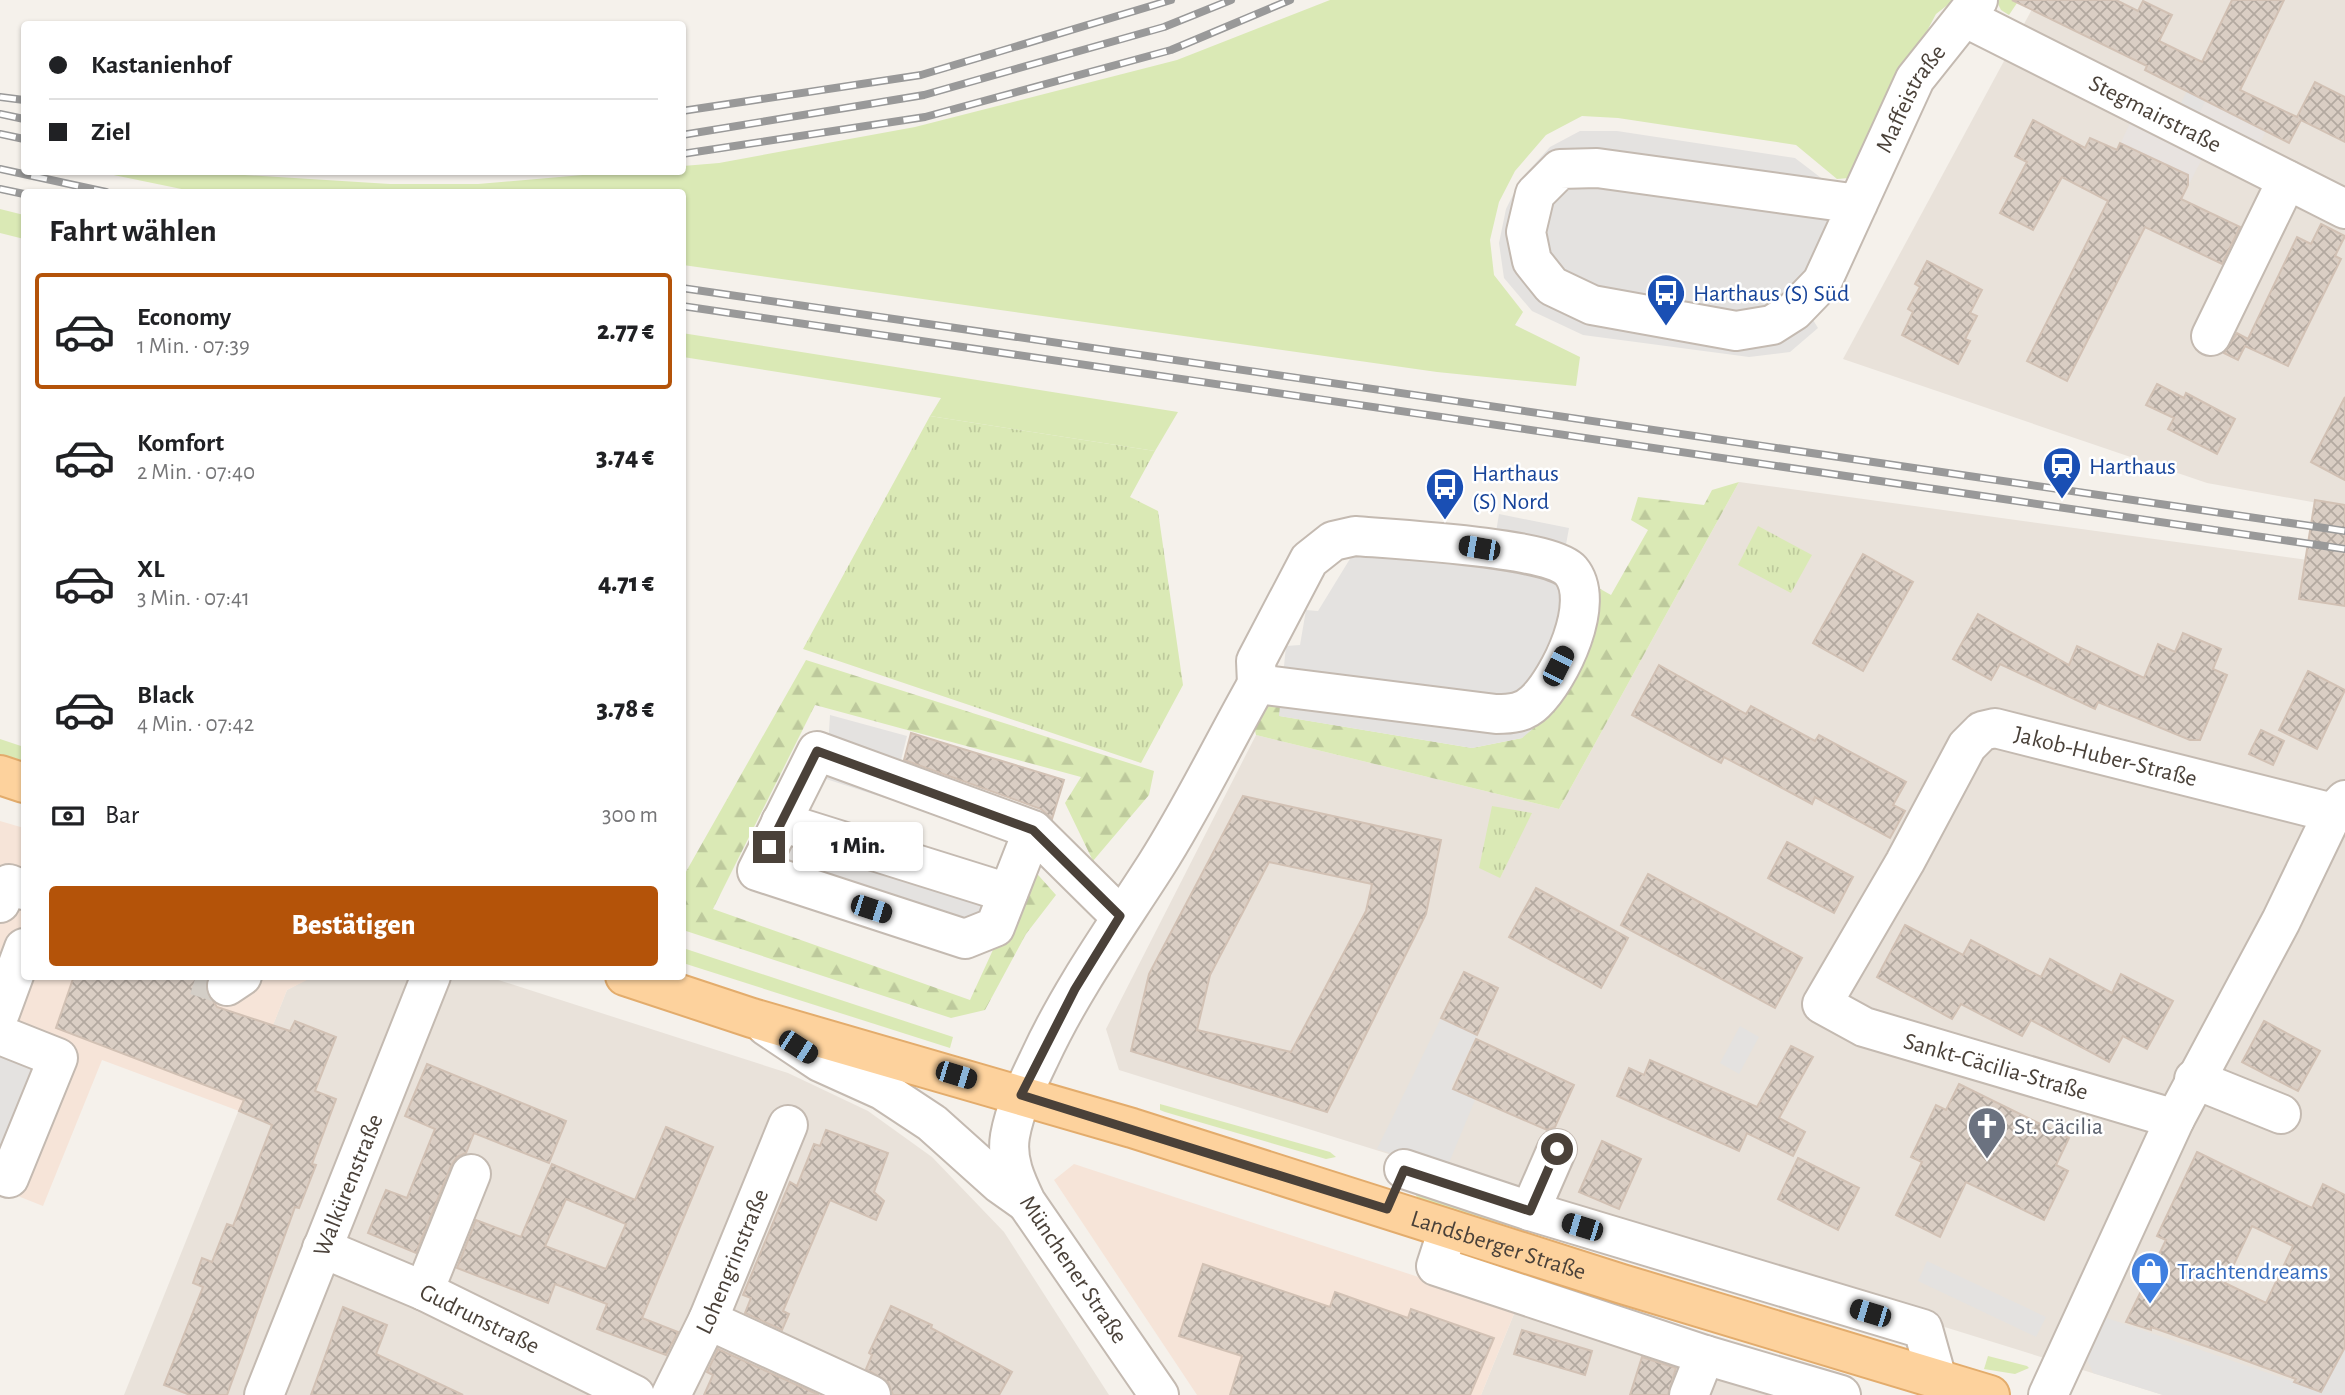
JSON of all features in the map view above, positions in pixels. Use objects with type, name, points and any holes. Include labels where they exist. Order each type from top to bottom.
[{"type":"main road","points":[[0,775],[21,782]]},
{"type":"main road","name":"Landsberger Straße","points":[[637,980],[752,1017],[1021,1095],[1990,1395]]},
{"type":"street","name":"Stegmairstraße","points":[[1972,9],[2345,209]]},
{"type":"street","name":"Maffeistraße","points":[[1858,204],[1597,168],[1560,169],[1535,194],[1526,232],[1532,261],[1552,286],[1592,305],[1736,331],[1772,325],[1794,311],[1822,282],[1858,204],[1915,79],[1972,9]]},
{"type":"street","points":[[2211,336],[2287,180]]},
{"type":"street","points":[[1021,1095],[1075,989],[1156,864],[1257,684],[1256,661],[1282,606],[1310,560],[1333,541],[1355,536],[1442,542],[1550,560],[1570,570],[1582,597],[1579,624],[1549,684],[1535,702],[1519,713],[1496,715],[1257,684]]},
{"type":"street","name":"Jakob-Huber-Straße","points":[[1822,1004],[1905,862],[1967,746],[1982,730],[1995,727],[2339,807]]},
{"type":"street","points":[[1033,830],[995,927],[965,940],[757,871],[817,751],[1033,830],[1120,916]]},
{"type":"street","points":[[2048,1395],[2088,1329],[2194,1079],[2281,921],[2339,807]]},
{"type":"street","points":[[782,822],[1008,893]]},
{"type":"street","points":[[0,903],[9,884],[21,889]]},
{"type":"street","points":[[0,1013],[21,955]]},
{"type":"street","name":"Walkürenstraße","points":[[264,1395],[429,980]]},
{"type":"street","name":"Sankt-Cäcilia-Straße","points":[[1822,1004],[1864,1027],[2175,1119]]},
{"type":"street","points":[[752,1017],[820,1062],[882,1090],[932,1123],[1000,1184],[1026,1202]]},
{"type":"street","points":[[0,1035],[58,1058],[9,1178],[0,1174]]},
{"type":"street","points":[[2194,1079],[2281,1114]]},
{"type":"street","name":"Münchener Straße","points":[[1021,1095],[1009,1147],[1014,1177],[1026,1202],[1159,1395]]},
{"type":"street","name":"Lohengrinstraße","points":[[671,1395],[708,1320],[788,1125]]},
{"type":"street","points":[[1530,1211],[1557,1149]]},
{"type":"street","name":"Landsberger Straße","points":[[1387,1209],[1406,1164],[1530,1211],[1923,1329],[1937,1379]]},
{"type":"street","points":[[424,1291],[471,1174]]},
{"type":"street","name":"Landsberger Straße","points":[[1448,1229],[1436,1266],[1705,1355],[1841,1395]]},
{"type":"street","name":"Gudrunstraße","points":[[322,1248],[424,1291],[635,1395]]},
{"type":"street","points":[[708,1320],[871,1395]]},
{"type":"street","points":[[1689,1395],[1705,1355]]},
{"type":"shaded area","points":[[2037,0],[2345,0],[2345,508],[2207,483],[1843,359]]},
{"type":"shaded area","points":[[2198,69],[2216,78],[2195,122],[2176,113]]},
{"type":"shaded area","points":[[2216,78],[2277,108],[2256,152],[2195,122]]},
{"type":"shaded area","points":[[2130,123],[2202,159],[2180,202],[2109,168]]},
{"type":"shaded area","points":[[1580,131],[1617,131],[1795,158],[1833,187],[1834,226],[1796,292],[1818,328],[1790,352],[1749,357],[1583,335],[1532,311],[1504,278],[1499,243],[1506,209],[1521,179],[1550,147]]},
{"type":"shaded area","points":[[1739,482],[2345,565],[2345,1395],[2163,1395],[1119,1070],[1106,1029],[1256,735],[1559,809]]},
{"type":"shaded area","points":[[1499,514],[1569,528],[1565,550],[1595,586],[1599,619],[1534,728],[1522,738],[1472,748],[1279,716],[1286,646],[1300,645],[1306,610],[1318,611],[1356,549],[1493,550]]},
{"type":"shaded area","points":[[830,715],[907,736],[891,800],[826,779]]},
{"type":"shaded area","points":[[0,821],[21,827],[21,980],[307,980],[287,990],[239,1111],[102,1060],[43,1206],[0,1189]]},
{"type":"shaded area","points":[[786,831],[987,896],[981,916],[962,926],[774,868]]},
{"type":"shaded area","points":[[306,980],[498,980],[788,1073],[868,1111],[932,1157],[1004,1232],[1109,1395],[124,1395],[287,990]]},
{"type":"shaded area","points":[[1441,1018],[1477,1035],[1451,1087],[1475,1100],[1446,1170],[1377,1149]]},
{"type":"shaded area","points":[[1740,1026],[1759,1037],[1739,1074],[1720,1063]]},
{"type":"shaded area","points":[[0,1052],[43,1069],[0,1154]]},
{"type":"shaded area","points":[[1074,1164],[1516,1309],[1481,1395],[1197,1395],[1054,1180]]},
{"type":"shaded area","points":[[1927,1261],[2046,1317],[2036,1337],[1918,1281]]},
{"type":"shaded area","points":[[1516,1309],[1795,1395],[1481,1395]]},
{"type":"shaded area","points":[[2104,1317],[2321,1391],[2345,1342],[2345,1395],[2163,1395],[2093,1373],[2086,1357]]},
{"type":"green space","points":[[1330,0],[1954,0],[1936,14],[1849,178],[1837,179],[1796,145],[1618,118],[1582,116],[1546,135],[1515,171],[1499,202],[1490,240],[1494,275],[1523,312],[1515,325],[1580,357],[1576,386],[1437,372],[686,265],[686,189],[181,189],[114,175],[246,175],[390,184],[478,184],[582,175],[686,175],[686,166],[719,163],[915,127],[1177,60]]},
{"type":"green space","points":[[1996,0],[2019,0],[2009,15],[2001,10]]},
{"type":"green space","points":[[0,209],[21,214],[21,238],[0,233]]},
{"type":"green space","points":[[686,334],[1178,412],[1155,451],[930,416],[941,398],[686,357]]},
{"type":"green space","points":[[930,416],[1155,451],[1130,497],[1158,511],[1183,685],[1141,763],[803,649]]},
{"type":"green space","points":[[1739,482],[1559,809],[1256,735],[1252,716],[1267,696],[1281,696],[1280,716],[1472,748],[1522,738],[1595,586],[1611,595],[1648,530],[1631,520],[1638,497],[1704,505],[1712,490]]},
{"type":"green space","points":[[1758,526],[1812,555],[1791,593],[1738,565]]},
{"type":"green space","points":[[806,660],[1154,771],[1149,795],[1093,861],[1065,803],[1081,777],[815,705],[713,909],[970,1000],[1031,867],[1056,895],[1026,934],[985,1010],[951,1018],[686,931],[686,872]]},
{"type":"green space","points":[[0,739],[21,746],[21,760],[0,754]]},
{"type":"green space","points":[[1492,806],[1532,813],[1500,878],[1479,868]]},
{"type":"green space","points":[[686,949],[953,1037],[950,1048],[686,964]]},
{"type":"green space","points":[[1160,1104],[1330,1152],[1336,1157],[1326,1159],[1165,1112],[1160,1110]]},
{"type":"green space","points":[[1417,1191],[1910,1344],[1426,1202],[1416,1196]]},
{"type":"green space","points":[[1988,1356],[2029,1368],[2015,1374],[1984,1369]]},
{"type":"building","points":[[2012,0],[2116,0],[2138,11],[2143,1],[2172,15],[2159,41],[2202,62],[2232,0],[2284,0],[2240,90],[2297,117],[2315,82],[2345,97],[2345,142],[2301,120],[2289,143],[2145,70],[2147,66]]},
{"type":"building","points":[[2033,120],[2085,148],[2090,138],[2117,150],[2120,143],[2188,175],[2188,185],[2181,199],[2240,227],[2222,264],[2145,227],[2067,381],[2027,361],[2108,201],[2062,177],[2033,230],[2000,213],[2027,162],[2015,156]]},
{"type":"building","points":[[2321,224],[2345,236],[2335,256],[2341,259],[2288,366],[2245,346],[2238,360],[2224,353],[2237,333],[2248,339],[2297,237],[2311,244]]},
{"type":"building","points":[[1927,261],[1982,290],[1970,313],[1977,316],[1965,339],[1970,341],[1958,364],[1902,335],[1913,312],[1908,309],[1920,287],[1915,284]]},
{"type":"building","points":[[2157,384],[2184,398],[2186,393],[2235,419],[2217,454],[2168,429],[2174,418],[2146,405]]},
{"type":"building","points":[[2345,397],[2345,480],[2311,462]]},
{"type":"building","points":[[2315,500],[2345,505],[2345,606],[2299,599]]},
{"type":"building","points":[[1863,554],[1913,582],[1863,671],[1813,643]]},
{"type":"building","points":[[1978,614],[2069,665],[2077,646],[2144,678],[2158,644],[2175,652],[2183,633],[2221,649],[2213,669],[2227,675],[2200,740],[2190,740],[2098,702],[2095,709],[2000,664],[1991,680],[1953,659]]},
{"type":"building","points":[[1659,665],[1746,714],[1751,706],[1815,741],[1819,735],[1906,782],[1893,805],[1905,811],[1890,838],[1815,797],[1812,804],[1724,757],[1721,763],[1632,715]]},
{"type":"building","points":[[2308,671],[2345,690],[2317,749],[2279,730]]},
{"type":"building","points":[[2261,730],[2284,741],[2273,765],[2249,754]]},
{"type":"building","points":[[911,733],[1064,780],[1052,819],[1041,809],[904,760]]},
{"type":"building","points":[[1243,796],[1441,840],[1426,914],[1327,1112],[1131,1051],[1149,974]],"holes":[[[1269,862],[1372,884],[1366,911],[1291,1052],[1197,1030],[1210,975]]]},
{"type":"building","points":[[1787,842],[1853,877],[1834,913],[1768,878]]},
{"type":"building","points":[[1648,874],[1802,958],[1775,1008],[1621,925]]},
{"type":"building","points":[[1536,888],[1628,938],[1601,988],[1509,937]]},
{"type":"building","points":[[1905,925],[1963,955],[1971,940],[2041,977],[2050,959],[2112,993],[2121,974],[2173,1001],[2147,1049],[2123,1036],[2109,1062],[2031,1020],[2022,1036],[1961,1004],[1952,1019],[1877,977]]},
{"type":"building","points":[[1464,972],[1498,988],[1477,1035],[1441,1018]]},
{"type":"building","points":[[73,980],[206,980],[205,988],[217,1007],[290,1031],[295,1021],[336,1037],[315,1091],[336,1099],[312,1164],[316,1165],[299,1208],[295,1207],[227,1395],[190,1395],[164,1385],[203,1287],[193,1283],[202,1258],[212,1262],[227,1224],[233,1226],[272,1125],[239,1111],[244,1100],[56,1028]]},
{"type":"building","points":[[2264,1021],[2320,1051],[2298,1091],[2242,1062]]},
{"type":"building","points":[[1476,1039],[1574,1085],[1555,1127],[1547,1130],[1453,1089]]},
{"type":"building","points":[[1791,1046],[1813,1057],[1779,1118],[1805,1132],[1793,1156],[1747,1133],[1739,1151],[1617,1096],[1629,1068],[1644,1075],[1650,1060],[1757,1107]]},
{"type":"building","points":[[427,1064],[566,1121],[549,1163],[474,1133],[466,1153],[457,1157],[451,1166],[416,1253],[368,1233],[386,1190],[407,1198],[435,1129],[405,1116]]},
{"type":"building","name":"St. Cäcilia","points":[[1959,1084],[2069,1138],[2056,1165],[2068,1171],[2044,1220],[1966,1182],[1940,1237],[1896,1215],[1922,1162],[1911,1157],[1936,1105],[1946,1110]]},
{"type":"building","points":[[666,1127],[713,1147],[642,1318],[678,1332],[666,1355],[597,1329],[607,1304],[555,1284],[548,1303],[457,1268],[476,1220],[521,1237],[552,1164],[635,1200]],"holes":[[[566,1199],[626,1224],[606,1269],[545,1246]]]},
{"type":"building","points":[[826,1130],[888,1153],[874,1192],[884,1201],[876,1220],[830,1200],[783,1311],[789,1314],[782,1330],[745,1313],[751,1298],[743,1295],[790,1182],[797,1186],[814,1144],[820,1146]]},
{"type":"building","points":[[1602,1141],[1641,1159],[1619,1209],[1579,1192]]},
{"type":"building","points":[[2197,1152],[2312,1208],[2323,1184],[2345,1195],[2345,1347],[2321,1392],[2294,1382],[2296,1379],[2225,1353],[2151,1327],[2151,1330],[2126,1322],[2166,1240],[2157,1236]],"holes":[[[2252,1226],[2293,1246],[2266,1303],[2225,1283]]]},
{"type":"building","points":[[1798,1158],[1859,1188],[1838,1230],[1778,1199]]},
{"type":"building","points":[[1203,1264],[1330,1307],[1335,1292],[1408,1318],[1411,1309],[1494,1338],[1470,1395],[1230,1395],[1242,1356],[1179,1336]]},
{"type":"building","points":[[891,1306],[932,1325],[931,1328],[1012,1372],[999,1395],[893,1395],[888,1382],[866,1369],[872,1355],[869,1353]]},
{"type":"building","points":[[343,1307],[387,1325],[376,1354],[463,1395],[311,1395]]},
{"type":"building","points":[[1522,1330],[1592,1351],[1585,1375],[1514,1354]]},
{"type":"building","points":[[718,1349],[819,1395],[704,1395],[713,1375],[707,1372]]},
{"type":"building","points":[[1642,1357],[1676,1368],[1668,1395],[1630,1395]]},
{"type":"tunnel","points":[[208,980],[227,986]]},
{"type":"railway","points":[[686,110],[921,75],[1171,0]]},
{"type":"railway","points":[[686,134],[924,95],[1164,27],[1231,0]]},
{"type":"railway","points":[[686,153],[925,117],[1171,50],[1290,0]]},
{"type":"railway","points":[[0,97],[21,100]]},
{"type":"railway","points":[[0,114],[21,118]]},
{"type":"railway","points":[[0,134],[21,138]]},
{"type":"railway","points":[[0,169],[21,174]]},
{"type":"railway","points":[[28,175],[92,189]]},
{"type":"railway","points":[[0,189],[21,193]]},
{"type":"railway","points":[[686,289],[2345,531]]},
{"type":"railway","points":[[686,307],[2345,549]]},
{"type":"place","name":"Harthaus (S) Süd","points":[[1666,327]]},
{"type":"place","name":"Harthaus","points":[[2062,500]]},
{"type":"place","name":"Harthaus (S) Nord","points":[[1445,521]]},
{"type":"place","name":"St. Cäcilia","points":[[1987,1160]]},
{"type":"place","name":"Trachtendreams","points":[[2150,1305]]},
{"type":"route","points":[[769,847],[817,751],[1033,830],[1120,916],[1055,1024],[1021,1095],[1387,1209],[1404,1170],[1530,1211],[1557,1149]]}]
